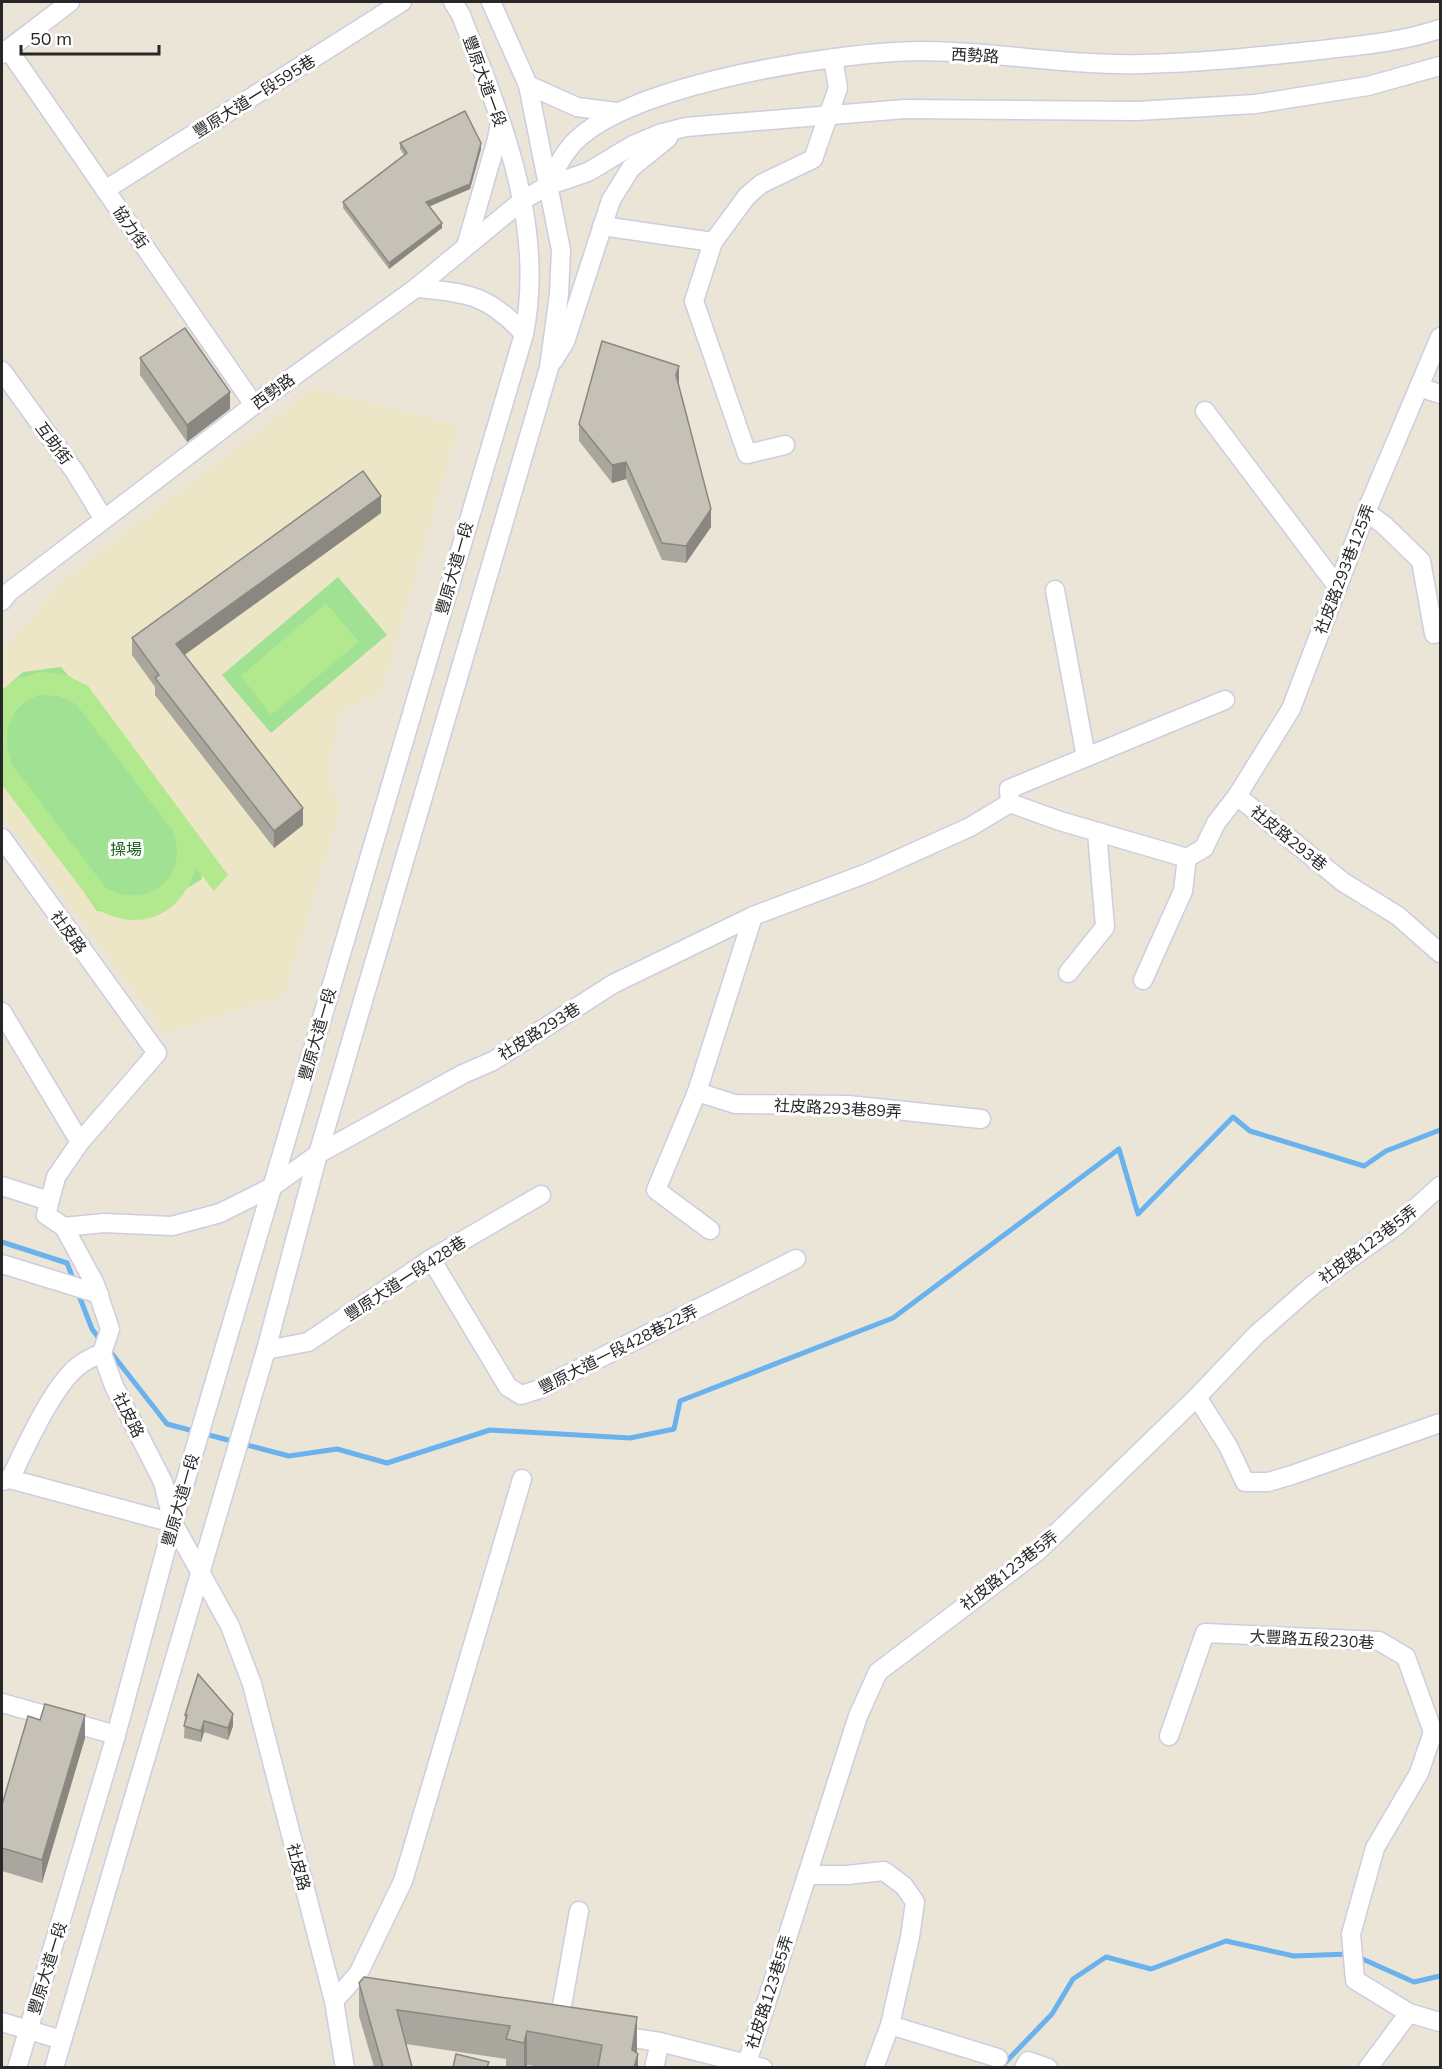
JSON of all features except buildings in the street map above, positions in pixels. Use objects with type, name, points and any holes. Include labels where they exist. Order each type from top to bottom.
[{"type":"street","points":[[5,51],[69,2]]},
{"type":"street","name":"豐原大道一段595巷","points":[[105,190],[402,2]]},
{"type":"street","name":"豐原大道一段","points":[[17,2067],[116,1735],[173,1523],[524,334],[529,306],[530,279],[529,241],[523,200],[500,118],[453,2]]},
{"type":"street","name":"豐原大道一段","points":[[54,2067],[266,1350],[318,1154],[549,368],[559,294],[561,250],[528,85],[490,2]]},
{"type":"street","name":"西勢路","points":[[547,186],[567,149],[617,112],[712,81],[833,58],[920,51],[1140,64],[1249,57],[1396,41],[1440,29]]},
{"type":"street","name":"協力街","points":[[5,51],[105,190],[254,405]]},
{"type":"street","points":[[785,445],[747,454],[694,301],[713,242],[747,196],[761,184],[813,159],[838,88],[833,58]]},
{"type":"street","name":"西勢路","points":[[4,593],[254,405],[416,288],[467,243],[523,200],[547,186],[588,172],[606,159],[659,134],[686,127],[831,113],[905,109],[1137,111],[1255,104],[1368,86],[1440,66]]},
{"type":"street","points":[[528,85],[578,108],[617,112]]},
{"type":"street","points":[[467,243],[497,139],[500,118]]},
{"type":"street","points":[[549,368],[565,342],[610,200],[631,168],[653,148],[686,127]]},
{"type":"street","points":[[602,226],[713,242]]},
{"type":"street","points":[[416,288],[459,292],[483,300],[505,313],[524,334]]},
{"type":"street","name":"社皮路293巷125弄","points":[[1237,796],[1291,709],[1366,512],[1440,337]]},
{"type":"street","name":"互助街","points":[[2,370],[9,398],[75,472],[103,518]]},
{"type":"street","points":[[1419,387],[1440,394]]},
{"type":"street","points":[[1205,411],[1337,586]]},
{"type":"street","points":[[1366,512],[1384,525],[1421,561],[1434,634]]},
{"type":"street","points":[[1055,590],[1086,757]]},
{"type":"street","name":"社皮路293巷","points":[[64,1227],[104,1223],[172,1226],[220,1213],[272,1187],[318,1154],[463,1074],[493,1060],[613,984],[753,916],[870,872],[970,826],[1010,803],[1009,789],[1225,700]]},
{"type":"street","name":"社皮路293巷","points":[[1187,858],[1204,848],[1216,823],[1237,796],[1343,882],[1398,916],[1440,953]]},
{"type":"street","points":[[1010,803],[1097,832],[1187,858],[1183,891],[1143,980]]},
{"type":"street","points":[[1068,973],[1105,927],[1097,832]]},
{"type":"street","name":"社皮路","points":[[2,838],[157,1053],[80,1142],[56,1177],[49,1201]]},
{"type":"street","points":[[710,1230],[656,1190],[697,1092],[753,916]]},
{"type":"street","points":[[2,1012],[80,1142]]},
{"type":"street","name":"社皮路293巷89弄","points":[[697,1092],[735,1104],[848,1105],[981,1119]]},
{"type":"street","points":[[2,1186],[49,1201],[46,1215],[64,1227],[99,1294],[110,1329],[102,1353],[80,1365],[63,1384],[6,1480],[173,1523]]},
{"type":"street","name":"社皮路123巷5弄","points":[[755,2065],[807,1875],[858,1716],[878,1672],[1038,1551],[1197,1397],[1256,1335],[1313,1285],[1396,1226],[1440,1186]]},
{"type":"street","name":"豐原大道一段428巷","points":[[266,1350],[308,1342],[431,1259],[541,1195]]},
{"type":"street","name":"豐原大道一段428巷22弄","points":[[431,1259],[508,1387],[521,1395],[537,1390],[796,1259]]},
{"type":"street","points":[[2,1264],[99,1294]]},
{"type":"street","name":"社皮路","points":[[102,1353],[114,1386],[163,1482],[173,1523],[230,1626],[252,1684],[334,2001],[345,2067]]},
{"type":"street","points":[[1197,1397],[1228,1446],[1245,1482],[1268,1482],[1292,1475],[1440,1423]]},
{"type":"street","points":[[334,2001],[358,1974],[403,1881],[522,1479]]},
{"type":"street","name":"大豐路五段230巷","points":[[1169,1736],[1205,1633],[1379,1641],[1406,1657],[1433,1731],[1419,1773],[1375,1848],[1351,1934],[1355,1980],[1409,2013],[1440,2022]]},
{"type":"street","points":[[2,1703],[116,1735]]},
{"type":"street","points":[[807,1875],[847,1875],[884,1871],[904,1886],[915,1902],[910,1937],[890,2025],[874,2067]]},
{"type":"street","points":[[558,2028],[579,1911]]},
{"type":"street","points":[[334,2001],[360,1998]]},
{"type":"street","points":[[1368,2067],[1409,2013]]},
{"type":"street","points":[[2,2022],[62,2040]]},
{"type":"street","points":[[535,2024],[660,2042],[755,2065]]},
{"type":"street","points":[[890,2025],[998,2058]]},
{"type":"street","points":[[654,2067],[660,2042]]},
{"type":"street","points":[[1024,2067],[1028,2061],[1048,2067]]},
{"type":"shaded area","points":[[315,388],[458,426],[382,691],[342,709],[327,771],[340,809],[284,995],[166,1033],[2,814],[2,651],[64,581]]},
{"type":"green space","points":[[338,577],[387,635],[271,733],[222,675]]},
{"type":"green space","points":[[326,603],[359,642],[271,715],[241,676]]},
{"type":"green space","name":"操場","points":[[61,667],[112,728],[197,850],[202,879],[147,913],[97,911],[2,773],[2,691],[23,672]]},
{"type":"green space","points":[[41,672],[66,675],[88,686],[228,875],[214,891],[196,868],[180,898],[170,908],[157,915],[129,920],[97,909],[2,785],[2,690],[17,679]],"holes":[[[40,695],[59,696],[76,704],[173,831],[177,848],[176,863],[171,875],[151,892],[137,895],[122,894],[106,888],[13,766],[9,755],[7,733],[14,714],[20,706]]]},
{"type":"waterway","points":[[109,1350],[167,1424],[289,1456],[337,1449],[387,1463],[490,1430],[630,1438],[674,1429],[680,1401],[893,1318],[1119,1149],[1138,1214],[1233,1117],[1250,1131],[1364,1166],[1386,1151],[1440,1130]]},
{"type":"waterway","points":[[2,1242],[67,1263],[74,1281]]},
{"type":"waterway","points":[[78,1293],[92,1329],[101,1341]]},
{"type":"waterway","points":[[1000,2068],[1052,2014],[1073,1979],[1106,1957],[1151,1969],[1226,1941],[1294,1956],[1349,1954]]},
{"type":"waterway","points":[[1358,1957],[1414,1982],[1440,1976]]}]
